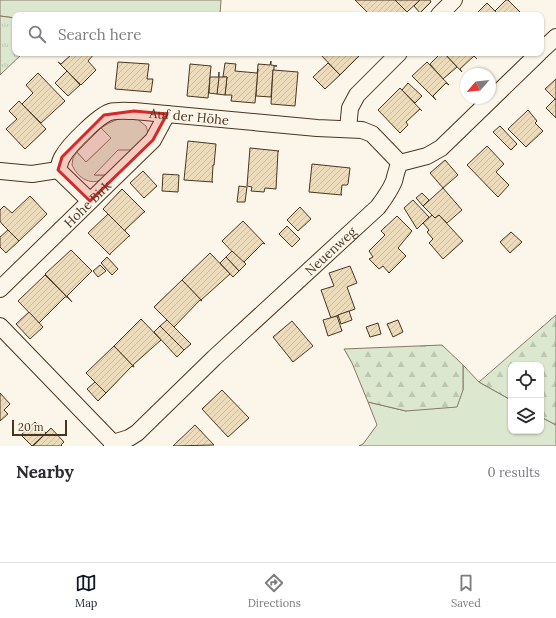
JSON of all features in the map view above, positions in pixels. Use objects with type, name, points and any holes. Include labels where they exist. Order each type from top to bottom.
[{"type":"street","points":[[442,12],[454,0]]},
{"type":"street","points":[[544,48],[556,37]]},
{"type":"street","points":[[348,129],[350,108],[357,95],[396,56]]},
{"type":"street","points":[[400,163],[427,156],[441,148],[536,56]]},
{"type":"street","name":"Auf der Höhe","points":[[58,170],[62,157],[70,146],[104,115],[111,112],[121,111],[317,128],[362,130],[372,134],[400,163]]},
{"type":"street","name":"Hohe Birk","points":[[0,289],[153,140],[167,114]]},
{"type":"street","name":"Neuenweg","points":[[113,445],[137,433],[220,352],[378,207],[389,192],[400,163]]},
{"type":"street","points":[[0,171],[32,174],[58,170],[90,201]]},
{"type":"street","points":[[0,326],[113,445]]},
{"type":"highlighted area","points":[[134,111],[167,114],[153,140],[90,201],[58,170],[62,157],[104,115]]},
{"type":"green space","points":[[0,0],[221,0],[220,12],[12,12],[12,18],[0,16]]},
{"type":"green space","points":[[0,16],[12,18],[12,56],[20,56],[0,75]]},
{"type":"green space","points":[[121,118],[137,119],[146,126],[148,133],[144,142],[95,175],[110,175],[104,179],[93,182],[84,179],[75,171],[72,165],[73,158],[77,152],[86,162],[111,138],[101,128]]},
{"type":"green space","points":[[556,315],[556,425],[544,419],[544,362],[508,362],[508,398],[479,382]]},
{"type":"green space","points":[[442,345],[463,365],[463,390],[457,407],[406,411],[368,402],[352,363],[344,349]]},
{"type":"green space","points":[[463,365],[479,382],[508,398],[508,434],[544,434],[544,419],[556,425],[556,446],[359,446],[363,444],[377,425],[368,402],[406,411],[463,390]]},
{"type":"shaded area","points":[[101,128],[111,138],[86,162],[77,152]]},
{"type":"shaded area","points":[[118,150],[135,150],[110,175],[94,175]]},
{"type":"building","points":[[355,0],[395,0],[407,12],[367,12]]},
{"type":"building","points":[[395,0],[420,0],[407,12]]},
{"type":"building","points":[[420,0],[430,0],[431,2],[421,12],[419,12],[414,6]]},
{"type":"building","points":[[506,0],[508,0],[520,12],[496,12],[495,11]]},
{"type":"building","points":[[487,3],[496,12],[478,12]]},
{"type":"building","points":[[70,56],[92,56],[88,61],[96,70],[81,85],[58,62],[61,64]]},
{"type":"building","points":[[322,56],[359,56],[340,75]]},
{"type":"building","points":[[438,56],[447,56],[457,67],[443,79],[430,64]]},
{"type":"building","points":[[447,56],[474,56],[460,68],[460,70]]},
{"type":"building","points":[[271,61],[271,65],[277,66],[274,66],[273,70],[271,97],[256,96],[258,64],[270,65]]},
{"type":"building","points":[[118,62],[149,64],[147,79],[153,79],[151,92],[115,89]]},
{"type":"building","points":[[427,62],[449,85],[446,83],[433,96],[436,100],[412,76]]},
{"type":"building","points":[[225,63],[236,64],[235,71],[257,73],[258,69],[255,103],[231,101],[232,95],[225,95],[227,77],[223,77]]},
{"type":"building","points":[[328,63],[340,75],[325,89],[313,77]]},
{"type":"building","points":[[190,64],[211,66],[208,98],[187,96]]},
{"type":"building","points":[[273,70],[298,72],[295,106],[271,104]]},
{"type":"building","points":[[67,71],[80,85],[68,96],[55,83]]},
{"type":"building","points":[[219,72],[219,77],[227,77],[225,95],[217,94]]},
{"type":"building","points":[[38,73],[65,101],[41,123],[22,104],[33,93],[26,85]]},
{"type":"building","points":[[210,77],[219,77],[217,94],[209,93]]},
{"type":"building","points":[[556,79],[556,100],[545,89]]},
{"type":"building","points":[[408,83],[422,96],[415,103],[402,90]]},
{"type":"building","points":[[400,88],[422,111],[420,109],[406,122],[408,125],[400,133],[378,110]]},
{"type":"building","points":[[555,99],[556,100],[556,118],[546,108]]},
{"type":"building","points":[[19,101],[46,129],[25,149],[6,129],[17,119],[9,111]]},
{"type":"building","points":[[528,110],[537,121],[535,123],[543,131],[526,147],[508,129]]},
{"type":"building","points":[[500,126],[517,144],[511,150],[493,132]]},
{"type":"building","points":[[188,141],[216,144],[212,182],[184,180]]},
{"type":"building","points":[[487,146],[504,164],[496,172],[509,185],[498,197],[467,165]]},
{"type":"building","points":[[250,148],[279,151],[276,189],[265,188],[264,192],[251,191],[252,187],[247,186]]},
{"type":"building","points":[[445,160],[458,175],[443,188],[430,173]]},
{"type":"building","points":[[312,164],[350,168],[348,184],[342,185],[342,195],[309,192]]},
{"type":"building","points":[[143,171],[157,186],[144,198],[130,183]]},
{"type":"building","points":[[163,174],[179,175],[178,192],[162,191]]},
{"type":"building","points":[[239,186],[247,187],[245,202],[237,202]]},
{"type":"building","points":[[443,188],[462,210],[447,223],[439,215],[435,218],[423,206]]},
{"type":"building","points":[[122,189],[145,212],[125,231],[103,209]]},
{"type":"building","points":[[422,193],[429,200],[423,206],[416,198]]},
{"type":"building","points":[[30,196],[47,214],[19,241],[0,221],[0,210],[4,206],[12,213]]},
{"type":"building","points":[[413,200],[429,217],[417,229],[404,208]]},
{"type":"building","points":[[300,207],[311,219],[298,231],[287,220]]},
{"type":"building","points":[[108,214],[130,236],[110,255],[88,233]]},
{"type":"building","points":[[432,215],[435,218],[439,215],[463,241],[443,259],[429,243],[433,239],[427,232],[429,230],[423,223]]},
{"type":"building","points":[[397,216],[412,231],[398,248],[406,256],[389,273],[383,266],[379,269],[369,259],[373,257],[369,251],[385,235],[381,231]]},
{"type":"building","points":[[243,221],[265,244],[263,243],[244,262],[244,264],[222,241]]},
{"type":"building","points":[[287,226],[300,239],[292,247],[279,234]]},
{"type":"building","points":[[8,230],[19,241],[6,253],[0,247],[0,237]]},
{"type":"building","points":[[511,232],[522,242],[510,253],[500,242]]},
{"type":"building","points":[[71,250],[92,271],[67,296],[72,302],[45,274]]},
{"type":"building","points":[[232,251],[246,264],[239,271],[226,257]]},
{"type":"building","points":[[210,253],[230,274],[201,300],[182,280]]},
{"type":"building","points":[[107,257],[118,269],[112,275],[101,263]]},
{"type":"building","points":[[226,257],[239,271],[233,277],[220,263]]},
{"type":"building","points":[[100,265],[106,271],[98,277],[93,271]]},
{"type":"building","points":[[350,266],[357,283],[347,287],[355,309],[331,318],[321,290],[334,286],[329,273]]},
{"type":"building","points":[[45,275],[67,297],[65,297],[39,323],[18,301]]},
{"type":"building","points":[[182,280],[202,301],[200,300],[174,327],[154,307]]},
{"type":"building","points":[[349,311],[352,320],[341,324],[338,315]]},
{"type":"building","points":[[29,312],[43,327],[30,339],[16,324]]},
{"type":"building","points":[[337,316],[342,331],[328,336],[323,320]]},
{"type":"building","points":[[141,319],[161,340],[133,365],[134,367],[114,346]]},
{"type":"building","points":[[167,320],[191,344],[184,350],[160,326]]},
{"type":"building","points":[[398,320],[403,332],[393,337],[387,324]]},
{"type":"building","points":[[292,321],[313,346],[293,362],[273,337]]},
{"type":"building","points":[[378,323],[381,334],[370,337],[366,327]]},
{"type":"building","points":[[160,326],[184,350],[177,357],[154,332]]},
{"type":"building","points":[[114,346],[134,367],[132,366],[106,393],[86,373]]},
{"type":"building","points":[[95,382],[106,393],[98,401],[87,389]]},
{"type":"building","points":[[222,390],[249,418],[228,437],[202,409]]},
{"type":"building","points":[[0,393],[10,404],[4,410],[8,414],[0,421]]},
{"type":"building","points":[[35,422],[46,433],[32,446],[21,435]]},
{"type":"building","points":[[195,425],[214,445],[173,446]]},
{"type":"building","points":[[51,428],[64,442],[61,445],[62,446],[33,446]]}]
